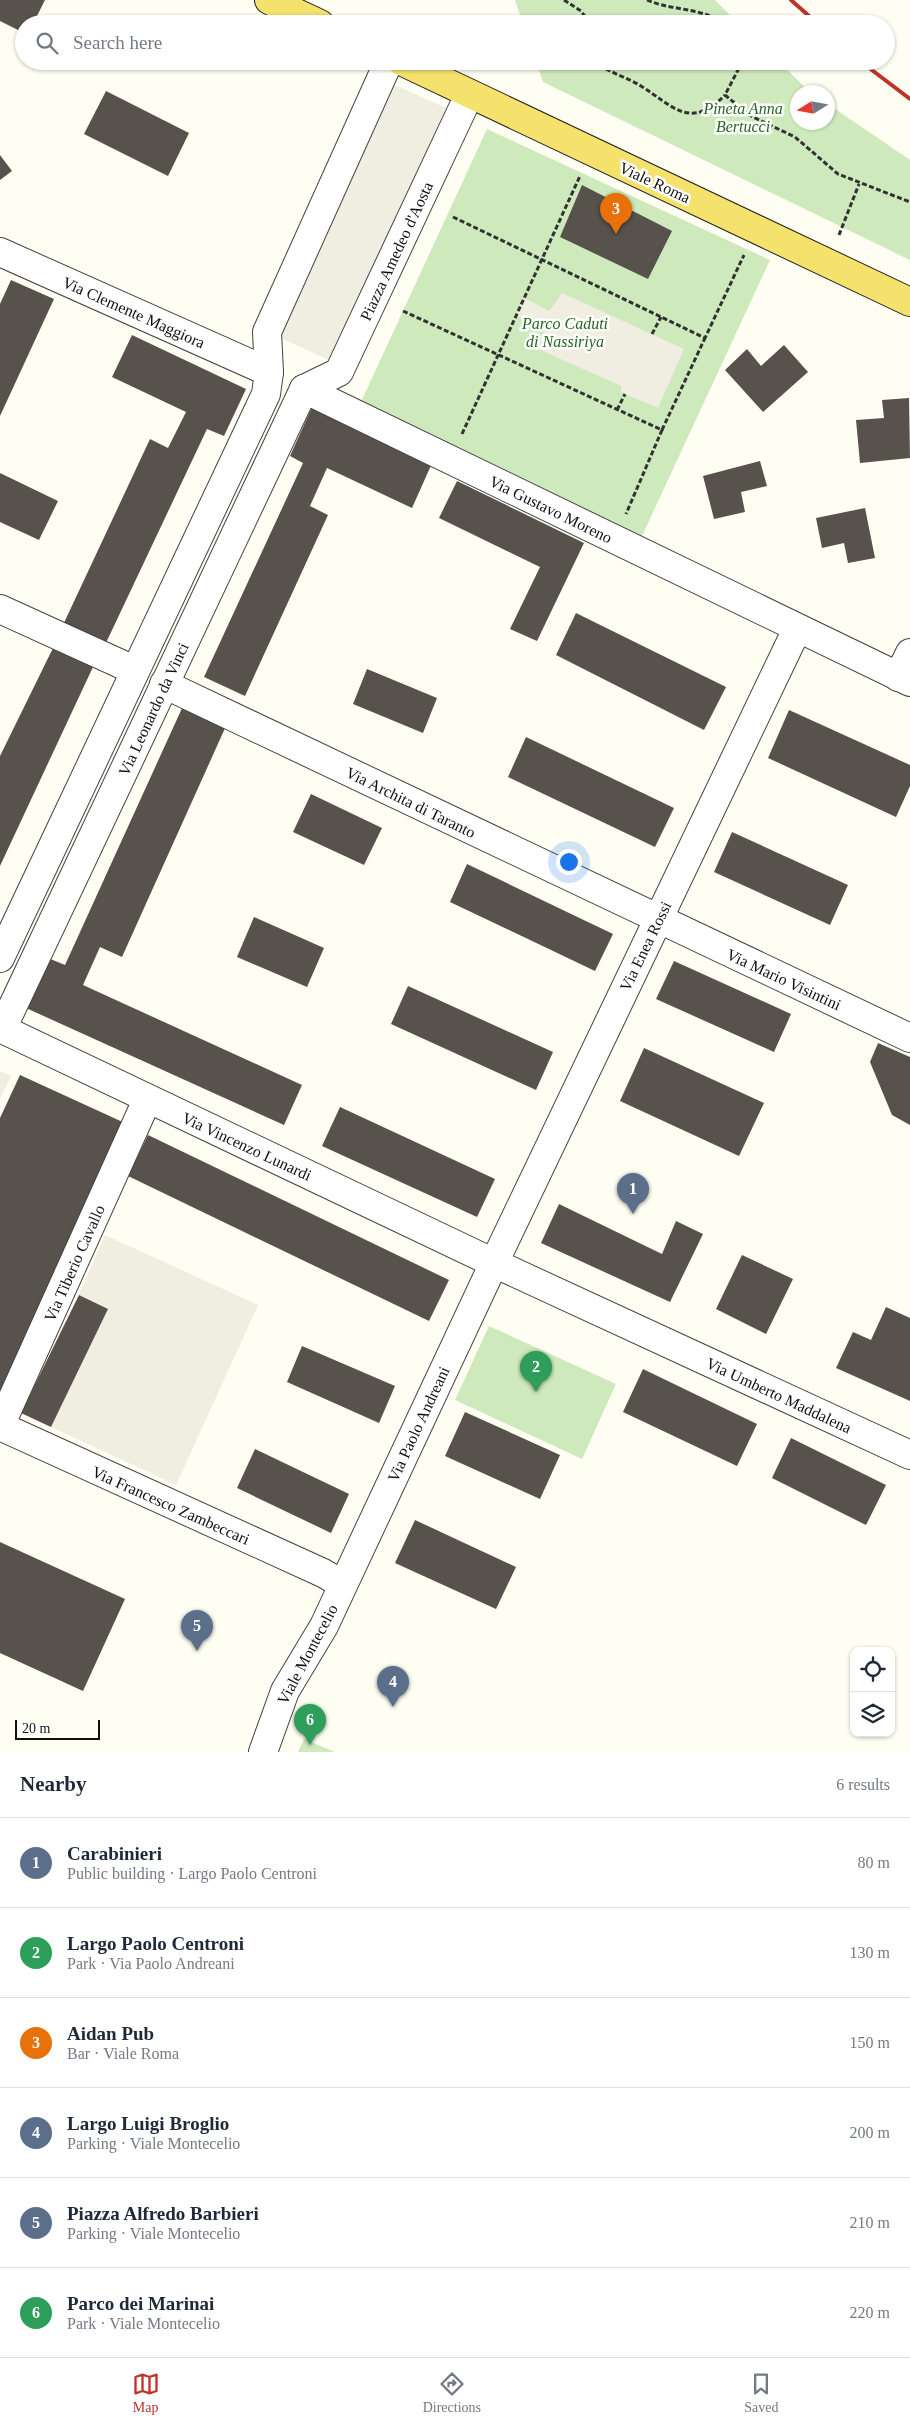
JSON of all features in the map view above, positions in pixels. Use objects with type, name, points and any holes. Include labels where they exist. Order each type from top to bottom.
[{"type":"main road","points":[[269,0],[301,15]]},
{"type":"main road","name":"Viale Roma","points":[[420,70],[910,302]]},
{"type":"street","points":[[269,372],[267,332],[385,70]]},
{"type":"street","name":"Piazza Amedeo d'Aosta","points":[[304,388],[339,372],[469,94]]},
{"type":"street","name":"Via Clemente Maggiora","points":[[0,252],[269,372]]},
{"type":"street","name":"Via Leonardo da Vinci","points":[[0,958],[134,670],[266,394],[269,372]]},
{"type":"street","name":"Via Leonardo da Vinci","points":[[1,1029],[304,388]]},
{"type":"street","name":"Via Gustavo Moreno","points":[[304,388],[797,629],[906,671]]},
{"type":"street","points":[[0,609],[134,670]]},
{"type":"street","name":"Via Enea Rossi","points":[[494,1264],[797,629]]},
{"type":"street","name":"Via Archita di Taranto","points":[[164,684],[657,920]]},
{"type":"street","name":"Via Mario Visintini","points":[[657,920],[910,1038]]},
{"type":"street","name":"Via Vincenzo Lunardi","points":[[1,1029],[494,1264],[649,1334]]},
{"type":"street","name":"Via Tiberio Cavallo","points":[[0,1426],[147,1100]]},
{"type":"street","name":"Via Paolo Andreani","points":[[342,1584],[494,1264]]},
{"type":"street","name":"Via Umberto Maddalena","points":[[649,1334],[910,1455]]},
{"type":"street","name":"Via Francesco Zambeccari","points":[[0,1426],[323,1573],[342,1584]]},
{"type":"street","name":"Viale Montecelio","points":[[263,1752],[285,1691],[324,1626],[342,1584]]},
{"type":"path","points":[[564,0],[583,15]]},
{"type":"path","points":[[647,0],[674,8],[712,15]]},
{"type":"path","points":[[610,70],[641,86],[681,113],[700,111],[715,106],[725,95],[738,70]]},
{"type":"path","points":[[725,95],[749,115],[795,137],[838,174],[859,184],[910,202]]},
{"type":"path","points":[[460,440],[591,152]]},
{"type":"path","points":[[839,236],[859,184]]},
{"type":"path","points":[[452,217],[705,338]]},
{"type":"path","points":[[625,517],[662,430],[745,254]]},
{"type":"path","points":[[403,311],[662,430]]},
{"type":"path","points":[[652,334],[661,317]]},
{"type":"path","points":[[617,410],[625,394]]},
{"type":"green space","points":[[515,0],[715,0],[730,15],[520,15]]},
{"type":"green space","name":"Pineta Anna Bertucci","points":[[539,70],[787,70],[803,85],[790,85],[790,130],[835,130],[835,109],[910,160],[910,260],[543,82]]},
{"type":"green space","name":"Parco Caduti di Nassiriya","points":[[487,129],[770,260],[642,536],[360,404]]},
{"type":"green space","points":[[489,1326],[616,1384],[582,1459],[455,1400]]},
{"type":"green space","points":[[304,1739],[335,1752],[298,1752]]},
{"type":"shaded area","points":[[395,85],[446,108],[331,361],[279,337]]},
{"type":"shaded area","points":[[562,293],[684,349],[658,408],[621,392],[621,386],[536,348],[545,329],[516,315],[524,298],[549,311]]},
{"type":"shaded area","points":[[0,1071],[11,1076],[0,1099]]},
{"type":"shaded area","points":[[105,1235],[258,1305],[176,1485],[51,1427],[108,1309],[79,1295]]},
{"type":"building","points":[[0,0],[45,0],[38,15],[15,15],[15,28],[0,21]]},
{"type":"building","points":[[106,91],[189,133],[168,176],[84,134]]},
{"type":"building","points":[[0,155],[12,171],[0,180]]},
{"type":"building","points":[[582,185],[672,231],[648,279],[560,237]]},
{"type":"building","points":[[11,280],[54,299],[0,416],[0,304]]},
{"type":"building","points":[[132,335],[246,389],[224,436],[207,429],[105,645],[63,625],[150,439],[168,448],[186,412],[112,377]]},
{"type":"building","points":[[784,345],[808,372],[763,412],[725,370],[747,349],[761,366]]},
{"type":"building","points":[[909,398],[910,458],[860,463],[856,420],[884,418],[882,400]]},
{"type":"building","points":[[313,405],[433,461],[412,508],[327,468],[310,506],[328,515],[245,696],[204,677],[303,463],[290,456]]},
{"type":"building","points":[[760,461],[767,486],[741,492],[745,512],[714,519],[703,476]]},
{"type":"building","points":[[0,473],[58,501],[39,540],[0,522]]},
{"type":"building","points":[[457,481],[584,543],[537,641],[510,629],[540,567],[439,518]]},
{"type":"building","points":[[865,508],[875,558],[848,563],[844,543],[822,548],[816,518]]},
{"type":"building","points":[[576,613],[726,687],[704,730],[556,655]]},
{"type":"building","points":[[54,646],[93,667],[0,866],[0,756]]},
{"type":"building","points":[[367,669],[437,698],[423,733],[353,704]]},
{"type":"building","points":[[183,706],[226,726],[122,957],[100,947],[83,985],[302,1085],[284,1125],[26,1008],[48,958],[65,965]]},
{"type":"building","points":[[789,710],[910,765],[910,786],[896,817],[768,758]]},
{"type":"building","points":[[526,737],[674,808],[655,847],[508,777]]},
{"type":"building","points":[[311,794],[382,828],[364,865],[293,832]]},
{"type":"building","points":[[732,832],[848,885],[830,925],[714,872]]},
{"type":"building","points":[[467,864],[613,934],[595,971],[450,902]]},
{"type":"building","points":[[254,917],[324,948],[307,987],[237,957]]},
{"type":"building","points":[[674,961],[791,1014],[774,1052],[656,999]]},
{"type":"building","points":[[408,986],[553,1052],[536,1090],[391,1024]]},
{"type":"building","points":[[878,1043],[910,1057],[910,1125],[892,1115],[870,1062]]},
{"type":"building","points":[[644,1048],[764,1103],[739,1156],[620,1101]]},
{"type":"building","points":[[20,1075],[127,1124],[0,1402],[0,1118]]},
{"type":"building","points":[[340,1107],[495,1179],[477,1217],[322,1146]]},
{"type":"building","points":[[148,1135],[449,1280],[429,1321],[128,1176]]},
{"type":"building","points":[[559,1204],[662,1254],[676,1221],[703,1234],[670,1302],[541,1243]]},
{"type":"building","points":[[742,1255],[793,1279],[766,1334],[716,1309]]},
{"type":"building","points":[[79,1295],[108,1309],[51,1427],[21,1413]]},
{"type":"building","points":[[886,1307],[910,1318],[910,1401],[836,1368],[853,1332],[871,1340]]},
{"type":"building","points":[[302,1346],[395,1386],[379,1423],[287,1382]]},
{"type":"building","points":[[643,1369],[757,1424],[737,1466],[623,1412]]},
{"type":"building","points":[[465,1412],[560,1455],[540,1499],[445,1456]]},
{"type":"building","points":[[791,1438],[886,1485],[866,1525],[772,1478]]},
{"type":"building","points":[[255,1449],[349,1494],[331,1533],[237,1488]]},
{"type":"building","points":[[415,1520],[516,1567],[496,1609],[395,1563]]},
{"type":"building","points":[[0,1542],[125,1599],[83,1691],[0,1653]]},
{"type":"railway","points":[[791,0],[808,15]]},
{"type":"railway","points":[[872,70],[910,99]]},
{"type":"place","name":"Aidan Pub","points":[[616,234]]},
{"type":"place","name":"Carabinieri","points":[[633,1214]]},
{"type":"place","name":"Largo Paolo Centroni","points":[[536,1392]]},
{"type":"place","name":"Piazza Alfredo Barbieri","points":[[197,1651]]},
{"type":"place","name":"Largo Luigi Broglio","points":[[393,1707]]},
{"type":"place","name":"Parco dei Marinai","points":[[310,1745]]}]
